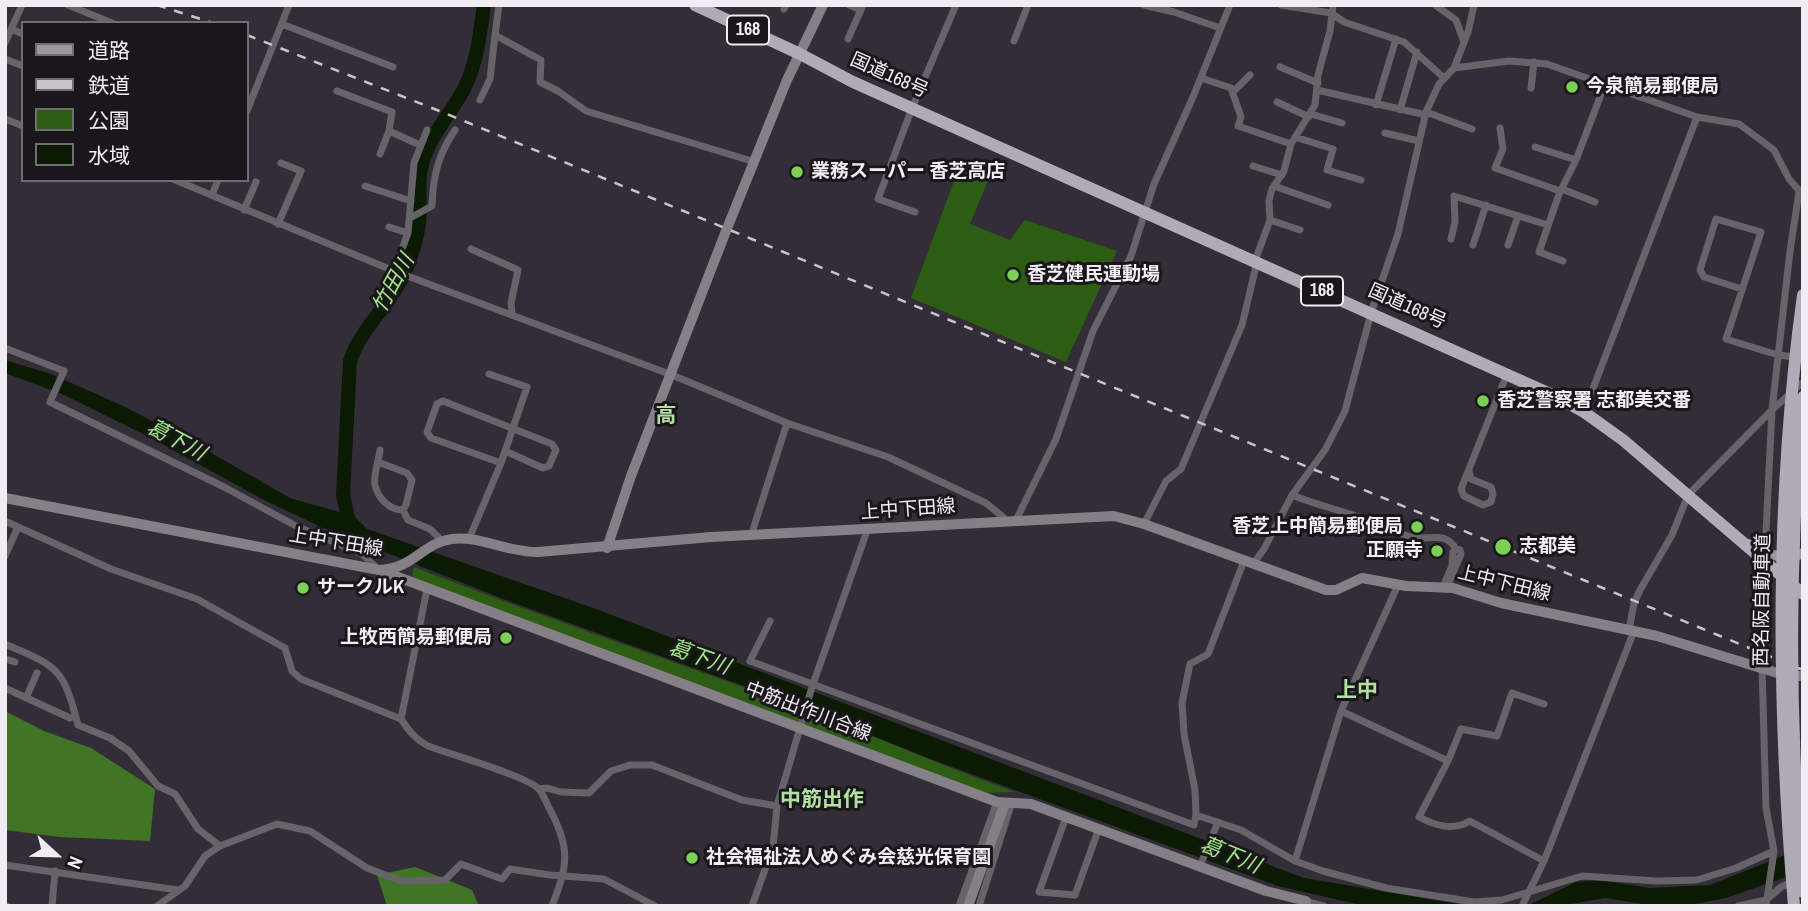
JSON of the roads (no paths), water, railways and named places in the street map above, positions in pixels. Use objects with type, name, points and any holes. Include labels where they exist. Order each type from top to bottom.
[{"type":"highway","name":"国道168号","points":[[695,5],[853,82],[1507,373],[1584,412],[1623,440],[1803,594]]},
{"type":"highway","name":"国道168号","points":[[714,5],[790,40],[800,54]]},
{"type":"highway","name":"西名阪自動車道","points":[[1794,906],[1782,722],[1782,568],[1791,402],[1803,295]]},
{"type":"highway","name":"西名阪自動車道","points":[[1803,397],[1794,533],[1792,651],[1795,770],[1803,892]]},
{"type":"main road","points":[[607,548],[631,476],[726,231],[787,80],[823,5]]},
{"type":"main road","name":"上中下田線","points":[[5,498],[379,570],[402,566],[442,541],[469,539],[526,552],[607,548],[711,537],[867,531],[1010,520],[1114,516],[1144,524],[1331,591],[1362,578],[1398,585],[1445,587],[1502,603],[1632,631],[1787,676],[1803,676]]},
{"type":"main road","points":[[1726,530],[1765,552],[1787,557],[1803,553]]},
{"type":"main road","name":"中筋出作川合線","points":[[379,570],[1005,802],[1031,804],[1201,864],[1266,891],[1306,901]]},
{"type":"main road","points":[[968,906],[1005,802]]},
{"type":"street","points":[[5,43],[22,5]]},
{"type":"street","points":[[68,5],[108,21]]},
{"type":"street","points":[[249,97],[289,5]]},
{"type":"street","points":[[480,100],[490,79],[499,5]]},
{"type":"street","points":[[848,39],[862,8],[849,5]]},
{"type":"street","points":[[915,212],[878,199],[912,108],[956,5]]},
{"type":"street","points":[[1014,41],[1028,5]]},
{"type":"street","points":[[180,182],[395,271],[672,375],[787,423],[888,457],[986,503],[1010,520],[1056,439],[1093,331],[1131,256],[1143,212],[1230,5]]},
{"type":"street","points":[[1281,5],[1332,9],[1343,22],[1396,38],[1417,52],[1444,78]]},
{"type":"street","points":[[1435,5],[1456,20],[1464,43]]},
{"type":"street","points":[[769,621],[750,661],[1194,825],[1196,815],[1193,774],[1183,723],[1183,691],[1190,664],[1208,654],[1248,562],[1264,549],[1292,495],[1325,450],[1345,411],[1371,313],[1398,234],[1426,114],[1435,91],[1454,68],[1474,5]]},
{"type":"street","points":[[1150,6],[1220,28]]},
{"type":"street","points":[[1144,524],[1166,481],[1181,469],[1242,325],[1256,262],[1270,220],[1270,195],[1282,175],[1293,141],[1310,115],[1330,31],[1332,9]]},
{"type":"street","points":[[282,24],[393,67]]},
{"type":"street","points":[[11,29],[21,33]]},
{"type":"street","points":[[495,35],[541,60],[540,82],[558,90],[586,111],[755,162]]},
{"type":"street","points":[[1376,105],[1396,38]]},
{"type":"street","points":[[1400,110],[1417,52]]},
{"type":"street","points":[[1454,68],[1509,61],[1547,64],[1697,117],[1728,121],[1748,130],[1774,150],[1801,194],[1790,251],[1772,410],[1765,552]]},
{"type":"street","points":[[1531,88],[1534,62]]},
{"type":"street","points":[[1280,67],[1317,87],[1376,105],[1426,114],[1472,129]]},
{"type":"street","points":[[1233,92],[1250,75]]},
{"type":"street","points":[[1201,78],[1231,88],[1241,117],[1238,126],[1333,149],[1327,170],[1361,180]]},
{"type":"street","points":[[1563,261],[1539,252],[1561,190],[1576,160],[1605,84]]},
{"type":"street","points":[[337,92],[392,112],[389,131],[380,155]]},
{"type":"street","points":[[1277,102],[1310,115],[1342,123]]},
{"type":"street","points":[[1584,412],[1697,117]]},
{"type":"street","points":[[1500,128],[1503,149],[1496,168],[1595,202]]},
{"type":"street","points":[[395,271],[411,217],[411,175],[427,130]]},
{"type":"street","points":[[411,217],[432,206],[436,166],[440,153],[455,130]]},
{"type":"street","points":[[389,131],[420,145]]},
{"type":"street","points":[[1385,133],[1419,141]]},
{"type":"street","points":[[1535,146],[1576,160]]},
{"type":"street","points":[[278,224],[301,171],[281,163]]},
{"type":"street","points":[[1253,166],[1282,175]]},
{"type":"street","points":[[212,195],[217,182]]},
{"type":"street","points":[[244,210],[256,182]]},
{"type":"street","points":[[365,186],[411,201]]},
{"type":"street","points":[[1274,186],[1328,205]]},
{"type":"street","points":[[1451,239],[1455,222],[1454,196],[1548,225]]},
{"type":"street","points":[[1473,245],[1486,205]]},
{"type":"street","points":[[1508,245],[1518,216]]},
{"type":"street","points":[[1742,289],[1704,278],[1700,270],[1716,219],[1761,232],[1726,339],[1778,355],[1803,358]]},
{"type":"street","points":[[1270,220],[1300,230]]},
{"type":"street","points":[[389,227],[408,233]]},
{"type":"street","points":[[471,249],[518,270],[511,303],[512,313]]},
{"type":"street","points":[[5,348],[64,370],[50,402],[224,487],[296,526],[362,554],[379,570]]},
{"type":"street","points":[[1469,471],[1471,479],[1491,487],[1491,502],[1483,505],[1464,496],[1461,489],[1507,373]]},
{"type":"street","points":[[469,539],[501,463],[527,387],[489,374]]},
{"type":"street","points":[[1522,906],[1544,861],[1632,631],[1640,590],[1672,535],[1688,495],[1803,382]]},
{"type":"street","points":[[501,463],[431,438],[427,432],[437,404],[443,401],[552,444],[556,450],[550,467],[543,468],[505,451]]},
{"type":"street","points":[[751,536],[787,423]]},
{"type":"street","points":[[380,450],[375,484],[385,504],[403,510]]},
{"type":"street","points":[[378,462],[407,473],[412,480],[403,510]]},
{"type":"street","points":[[1292,495],[1325,509],[1341,510],[1416,538],[1438,536],[1452,542],[1461,554],[1445,587]]},
{"type":"street","points":[[403,510],[408,520],[430,529],[442,541]]},
{"type":"street","points":[[5,521],[111,569],[197,598],[285,648],[292,671],[301,679],[401,719],[409,732],[428,746],[510,775],[539,789],[589,793],[611,771],[630,765],[652,765],[743,800],[778,806]]},
{"type":"street","points":[[5,556],[18,527]]},
{"type":"street","points":[[752,906],[774,847],[778,806],[799,727],[867,531]]},
{"type":"street","points":[[1295,861],[1341,711],[1398,585]]},
{"type":"street","points":[[401,719],[427,589]]},
{"type":"street","points":[[5,644],[38,658],[58,672],[68,689],[78,725],[110,738],[129,751],[158,786],[175,794],[198,829],[220,846]]},
{"type":"street","points":[[5,659],[15,662]]},
{"type":"street","points":[[1762,667],[1766,808],[1774,853],[1766,903]]},
{"type":"street","points":[[26,698],[37,673]]},
{"type":"street","points":[[5,688],[70,718]]},
{"type":"street","points":[[1544,704],[1512,693],[1497,736],[1461,729],[1419,817],[1434,825],[1460,827],[1470,821],[1544,861]]},
{"type":"street","points":[[1341,711],[1448,761]]},
{"type":"street","points":[[539,789],[564,842],[564,876],[552,906]]},
{"type":"street","points":[[959,906],[1005,802]]},
{"type":"street","points":[[979,906],[1005,802]]},
{"type":"street","points":[[1196,815],[1241,830],[1295,861],[1322,871],[1386,888],[1474,902],[1502,900],[1582,876],[1656,881],[1697,880],[1736,869],[1774,853]]},
{"type":"street","points":[[1066,817],[1039,892],[1075,895],[1099,828]]},
{"type":"street","points":[[1201,864],[1218,822]]},
{"type":"street","points":[[157,906],[185,887],[205,856],[220,846],[277,824],[310,831],[367,868],[401,881],[445,880],[461,864],[502,879],[510,869],[604,879],[655,906]]},
{"type":"street","points":[[5,865],[178,890]]},
{"type":"street","points":[[52,906],[55,871]]},
{"type":"street","points":[[1738,906],[1766,903],[1781,887],[1803,877]]},
{"type":"street","points":[[1306,901],[1324,906]]},
{"type":"water","name":"葛下川","points":[[5,360],[51,374],[121,405],[290,498],[339,512],[349,507],[367,529],[596,609],[1304,878],[1470,906],[1365,906],[1278,886],[933,760],[799,706],[506,600],[321,527],[62,394],[5,373]]},
{"type":"water","points":[[1803,848],[1803,871],[1726,898],[1684,906],[1643,904],[1605,898],[1560,906],[1527,906],[1576,882],[1600,880],[1650,888],[1710,885]]},
{"type":"waterway","name":"竹田川","points":[[350,526],[343,495],[350,361],[361,338],[398,285],[409,262],[419,223],[422,164],[430,144],[459,98],[472,69],[484,5]]},
{"type":"railway","points":[[157,5],[207,21]]},
{"type":"railway","points":[[248,35],[442,112],[1803,670]]},
{"type":"place","name":"今泉簡易郵便局","points":[[1572,87]]},
{"type":"place","name":"業務スーパー 香芝高店","points":[[797,172]]},
{"type":"place","name":"香芝健民運動場","points":[[1013,275]]},
{"type":"place","name":"香芝警察署 志都美交番","points":[[1483,401]]},
{"type":"place","name":"香芝上中簡易郵便局","points":[[1417,527]]},
{"type":"place","name":"志都美","points":[[1503,547]]},
{"type":"place","name":"正願寺","points":[[1437,551]]},
{"type":"place","name":"サークルK","points":[[303,588]]},
{"type":"place","name":"上牧西簡易郵便局","points":[[506,638]]},
{"type":"place","name":"社会福祉法人めぐみ会慈光保育園","points":[[692,858]]},
{"type":"district","name":"高","points":[[666,416]]},
{"type":"district","name":"上中","points":[[1357,691]]},
{"type":"district","name":"中筋出作","points":[[822,800]]}]
